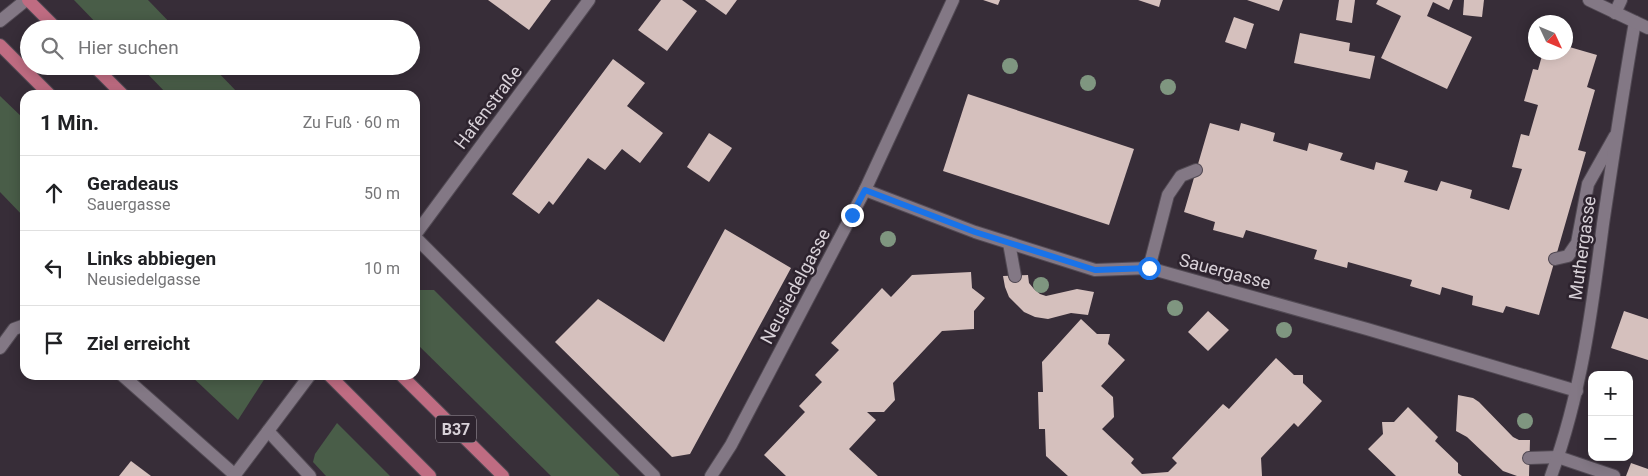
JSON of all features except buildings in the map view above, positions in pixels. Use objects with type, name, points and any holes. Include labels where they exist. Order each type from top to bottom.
[{"type":"main road","points":[[27,0],[48,20]]},
{"type":"main road","points":[[0,45],[20,65]]},
{"type":"main road","points":[[30,75],[45,90]]},
{"type":"main road","points":[[103,75],[118,90]]},
{"type":"main road","points":[[334,380],[430,476]]},
{"type":"main road","name":"B37","points":[[406,380],[502,476]]},
{"type":"street","points":[[0,21],[27,0]]},
{"type":"street","name":"Hafenstraße","points":[[420,229],[589,0]]},
{"type":"street","name":"Neusiedelgasse","points":[[711,476],[730,446],[865,190],[953,0]]},
{"type":"street","points":[[1589,0],[1648,28]]},
{"type":"street","points":[[1615,13],[1621,0]]},
{"type":"street","name":"Muthergasse","points":[[1551,476],[1577,391],[1588,333],[1616,136],[1635,22]]},
{"type":"street","points":[[1555,259],[1568,256],[1577,243],[1588,184],[1616,136]]},
{"type":"street","points":[[1149,268],[1168,195],[1181,176],[1196,170]]},
{"type":"street","name":"Sauergasse","points":[[865,190],[975,232],[1095,270],[1149,268],[1577,391]]},
{"type":"street","points":[[420,241],[654,476]]},
{"type":"street","points":[[1009,243],[1015,276]]},
{"type":"street","points":[[0,348],[14,329],[20,327]]},
{"type":"street","points":[[128,380],[235,476],[306,380]]},
{"type":"street","points":[[268,431],[310,476]]},
{"type":"street","points":[[1529,458],[1558,457],[1614,476]]},
{"type":"green space","points":[[74,0],[148,0],[167,20],[93,20]]},
{"type":"green space","points":[[149,75],[221,75],[235,90],[163,90]]},
{"type":"green space","points":[[0,96],[20,115],[20,213],[0,192]]},
{"type":"green space","points":[[420,290],[434,290],[620,476],[551,476],[420,347]]},
{"type":"green space","points":[[195,380],[264,380],[238,420]]},
{"type":"green space","points":[[337,423],[390,476],[326,476],[313,462],[315,454]]},
{"type":"route","points":[[852,215],[865,190],[975,232],[1095,270],[1149,268]]}]
